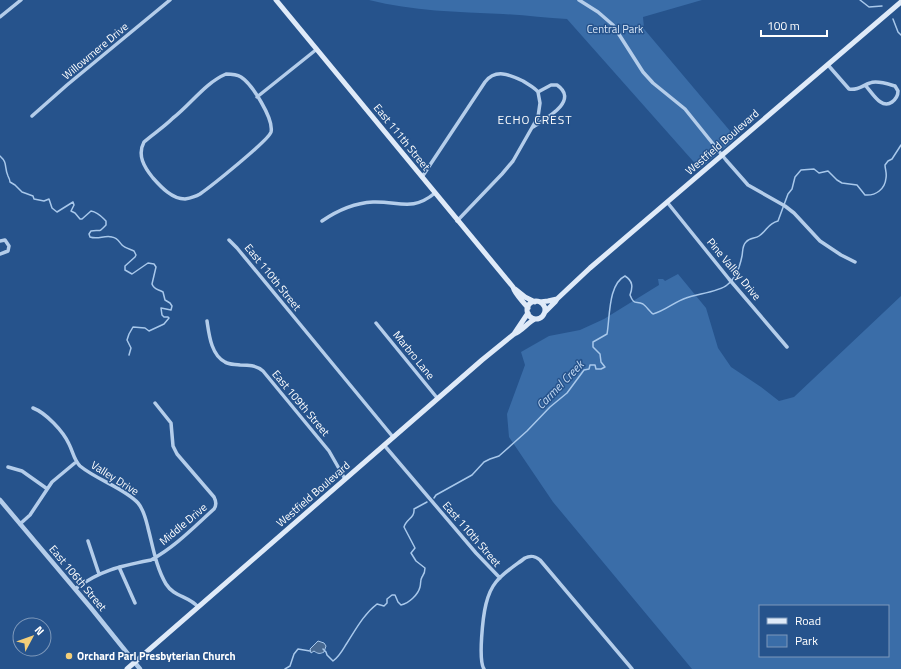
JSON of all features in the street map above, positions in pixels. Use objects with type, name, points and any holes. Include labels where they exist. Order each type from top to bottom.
[{"type":"main road","name":"East 111th Street","points":[[276,0],[513,288],[525,297],[537,302]]},
{"type":"main road","name":"Westfield Boulevard","points":[[545,312],[556,299],[667,202],[901,2]]},
{"type":"main road","name":"East 111th Street","points":[[513,288],[514,292],[523,300],[528,310]]},
{"type":"main road","points":[[537,302],[544,306],[545,312],[542,318],[535,319],[531,318],[528,310],[530,304],[537,302],[548,302],[556,299]]},
{"type":"main road","name":"Westfield Boulevard","points":[[514,334],[528,310]]},
{"type":"main road","name":"Westfield Boulevard","points":[[126,669],[393,437],[514,334],[535,319]]},
{"type":"street","points":[[0,17],[21,0]]},
{"type":"street","name":"Willowmere Drive","points":[[32,116],[67,85],[170,0]]},
{"type":"street","points":[[579,0],[598,12],[613,25],[643,72],[653,83],[685,109],[748,185],[784,205],[794,213],[820,240],[843,256],[855,262]]},
{"type":"street","points":[[257,97],[317,49]]},
{"type":"street","points":[[828,65],[850,89],[857,89],[865,84],[875,82],[895,86],[898,91],[897,97],[888,104],[884,105],[865,84]]},
{"type":"street","points":[[422,177],[490,76],[500,73],[513,76],[533,87],[538,92],[540,103],[539,112],[532,128],[513,161],[457,221]]},
{"type":"street","points":[[226,74],[239,76],[246,82],[257,97],[270,121],[271,131],[269,135],[257,148],[202,193],[191,198],[176,197],[164,189],[145,167],[141,156],[141,147],[144,142],[174,118],[217,78],[226,74]]},
{"type":"street","points":[[532,128],[558,109],[563,104],[565,98],[562,90],[557,85],[551,85],[538,92]]},
{"type":"street","points":[[322,221],[340,210],[353,206],[372,202],[408,205],[416,204],[424,201],[435,193]]},
{"type":"street","name":"Pine Valley Drive","points":[[667,202],[729,279],[787,347]]},
{"type":"street","name":"East 110th Street","points":[[229,240],[393,437]]},
{"type":"street","points":[[0,241],[7,242],[9,248],[6,252],[0,254]]},
{"type":"street","name":"East 109th Street","points":[[207,321],[212,344],[216,354],[221,360],[229,364],[257,367],[263,371],[329,451],[345,479]]},
{"type":"street","name":"Marbro Lane","points":[[376,323],[438,399]]},
{"type":"street","name":"Middle Drive","points":[[155,403],[171,423],[173,446],[177,454],[214,497],[216,503],[214,509],[186,535],[156,557]]},
{"type":"street","name":"Valley Drive","points":[[34,408],[47,417],[65,437],[76,462],[84,469],[126,494],[138,503],[146,518],[160,571],[171,590],[181,597],[192,600],[198,607]]},
{"type":"street","name":"East 110th Street","points":[[384,445],[467,543],[500,578],[525,558],[535,557],[540,560],[632,669]]},
{"type":"street","points":[[20,524],[30,515],[46,488],[54,479],[76,462]]},
{"type":"street","points":[[8,467],[22,471],[46,488]]},
{"type":"street","name":"East 106th Street","points":[[1,503],[75,589],[140,669]]},
{"type":"street","points":[[88,541],[99,574]]},
{"type":"street","points":[[75,589],[99,574],[119,567],[151,560],[156,557]]},
{"type":"street","points":[[119,567],[135,603]]},
{"type":"street","points":[[484,669],[482,666],[480,653],[486,606],[492,587],[500,578]]},
{"type":"green space","name":"Central Park","points":[[369,0],[702,0],[643,17],[644,29],[736,138],[700,169],[567,19],[402,7]]},
{"type":"green space","points":[[678,274],[706,308],[718,348],[731,367],[779,401],[794,397],[901,296],[901,669],[692,669],[553,502],[509,437],[507,414],[525,365],[521,352],[549,336],[580,330],[604,319],[659,285],[658,279],[663,279],[665,281]]},
{"type":"shaded area","points":[[318,641],[324,643],[326,646],[324,652],[317,653],[314,651],[311,653],[310,649]]},
{"type":"waterway","name":"Carmel Creek","points":[[860,0],[869,7],[882,6]]},
{"type":"waterway","name":"Carmel Creek","points":[[893,19],[898,32],[901,35]]},
{"type":"waterway","name":"Carmel Creek","points":[[434,498],[436,495],[472,475],[484,462],[499,456],[527,431],[550,407],[567,393],[584,370],[589,369],[590,365],[595,365],[596,369],[605,367],[601,362],[600,354],[593,347],[593,342],[607,334],[611,302],[615,286],[619,280],[625,276],[628,278],[632,284],[630,295],[633,300],[643,304],[653,314],[662,311],[686,298],[723,287],[730,282],[737,272],[743,247],[748,240],[756,238],[770,225],[778,221],[788,194],[792,189],[795,177],[801,170],[814,169],[819,173],[828,171],[842,183],[857,185],[865,195],[869,195],[876,193],[884,185],[886,176],[885,165],[892,159],[901,145]]},
{"type":"waterway","points":[[0,156],[5,163],[10,182],[22,192],[33,196],[34,199],[44,201],[49,199],[52,208],[57,212],[73,202],[74,205],[71,211],[80,219],[91,211],[96,212],[101,216],[106,221],[106,225],[100,230],[91,231],[89,234],[90,237],[114,238],[126,248],[134,251],[136,255],[125,266],[125,270],[132,274],[148,263],[154,264],[156,267],[152,284],[155,288],[163,292],[165,300],[172,306],[171,310],[161,308],[162,315],[169,318],[164,324],[149,331],[145,328],[133,327],[127,340],[131,348],[129,355]]},
{"type":"waterway","name":"Carmel Creek","points":[[323,649],[333,661],[338,657],[364,617],[377,604],[384,606],[387,603],[387,599],[392,595],[395,595],[401,605],[410,601],[415,596],[420,587],[421,578],[425,572],[425,568],[416,561],[411,553],[415,548],[404,527],[412,517],[414,509],[427,502]]},
{"type":"waterway","name":"Carmel Creek","points":[[285,669],[290,666],[294,654],[298,649],[310,651]]},
{"type":"place","name":"Orchard Parl Presbyterian Church","points":[[69,656]]},
{"type":"district","name":"ECHO CREST","points":[[535,120]]}]
